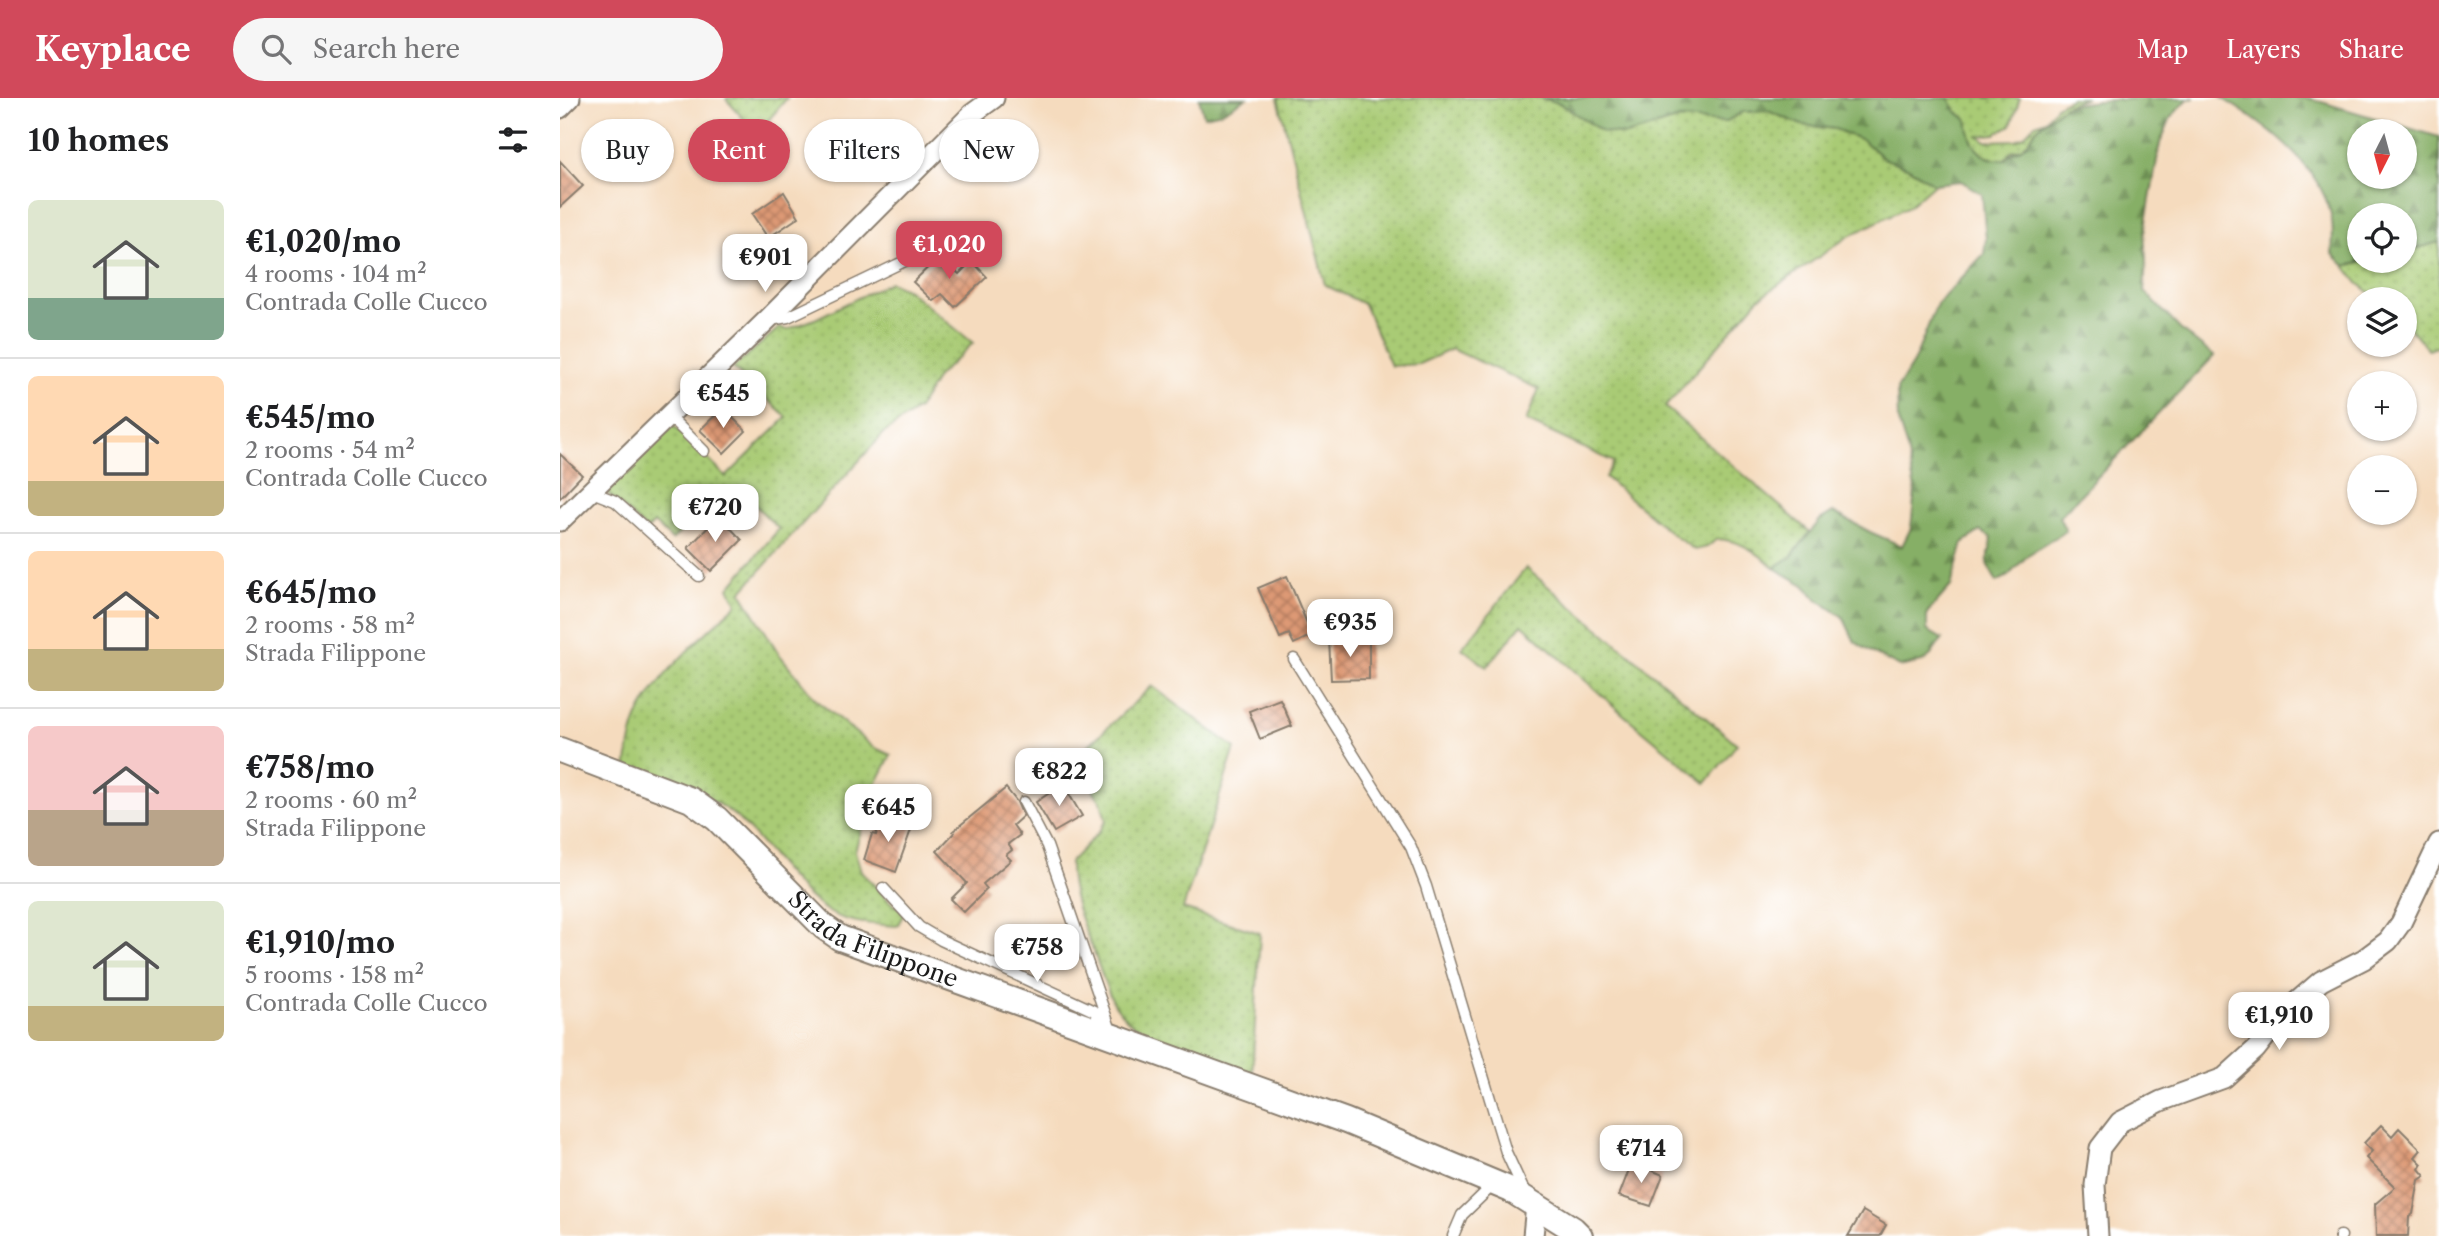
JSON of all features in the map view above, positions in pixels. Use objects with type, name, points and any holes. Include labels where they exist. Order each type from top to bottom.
[{"type":"street","points":[[560,108],[570,98]]},
{"type":"street","points":[[560,521],[767,320],[972,114],[994,98]]},
{"type":"street","name":"Strada Filippone","points":[[560,750],[691,800],[717,820],[824,928],[840,938],[1346,1121],[1495,1183],[1533,1204],[1580,1236]]},
{"type":"street","points":[[2098,1236],[2095,1185],[2101,1148],[2120,1122],[2161,1101],[2224,1078],[2256,1049],[2285,1012],[2320,981],[2364,959],[2388,941],[2401,923],[2439,844]]},
{"type":"street","points":[[1533,1204],[1533,1236]]},
{"type":"lane","points":[[767,320],[788,317],[907,260]]},
{"type":"lane","points":[[669,416],[704,451]]},
{"type":"lane","points":[[592,492],[615,501],[699,576]]},
{"type":"lane","points":[[1294,659],[1411,847],[1426,886],[1506,1152],[1533,1204]]},
{"type":"lane","points":[[1024,802],[1047,846],[1113,1035]]},
{"type":"lane","points":[[883,888],[919,927],[1094,1011],[1113,1035]]},
{"type":"lane","points":[[1453,1236],[1462,1215],[1495,1183]]},
{"type":"green space","points":[[787,98],[770,119],[744,119],[726,99]]},
{"type":"green space","points":[[1199,98],[1246,98],[1222,112],[1204,116]]},
{"type":"green space","points":[[1278,98],[1541,98],[1559,103],[1603,132],[1626,135],[1680,119],[1725,122],[1743,112],[1768,111],[1802,125],[1835,129],[1863,140],[1883,158],[1907,167],[1934,184],[1909,206],[1849,236],[1758,299],[1665,407],[1810,532],[1791,557],[1774,568],[1748,548],[1717,539],[1707,547],[1695,550],[1605,477],[1614,462],[1526,421],[1539,389],[1452,349],[1419,364],[1391,366],[1364,304],[1325,285]]},
{"type":"green space","points":[[1541,98],[1947,98],[1967,120],[1970,137],[1977,149],[1988,158],[2005,160],[2023,147],[2036,129],[2064,107],[2108,100],[2195,98],[2188,99],[2171,117],[2160,143],[2144,233],[2144,291],[2180,329],[2214,356],[2059,517],[2066,531],[2028,555],[2008,576],[1997,582],[1987,564],[1992,538],[1980,531],[1963,543],[1951,586],[1927,613],[1927,630],[1942,639],[1931,655],[1922,662],[1900,667],[1855,642],[1843,617],[1817,599],[1804,585],[1774,568],[1791,557],[1820,520],[1833,512],[1902,546],[1911,528],[1915,490],[1898,421],[1897,389],[1914,361],[1937,304],[1984,254],[1986,239],[1982,194],[1961,181],[1934,184],[1907,167],[1883,158],[1863,140],[1835,129],[1802,125],[1768,111],[1743,112],[1725,122],[1680,119],[1626,135],[1603,132],[1559,103]]},
{"type":"green space","points":[[1947,98],[2020,98],[2011,125],[1995,134],[1979,136],[1986,141],[2016,140],[2035,124],[2046,120],[2056,106],[2071,98],[2086,98],[2066,105],[2054,114],[2048,122],[2036,129],[2024,147],[2011,151],[2005,160],[1988,157],[1977,149],[1970,137],[1967,120]]},
{"type":"green space","points":[[2222,98],[2308,98],[2379,119],[2347,119],[2347,189],[2417,189],[2417,130],[2439,137],[2439,242],[2417,248],[2417,203],[2347,203],[2345,266],[2332,253],[2333,229],[2330,211],[2320,188],[2298,158],[2269,131]]},
{"type":"green space","points":[[2439,242],[2439,346],[2429,350],[2417,336],[2417,287],[2363,287],[2350,273],[2417,273],[2417,248]]},
{"type":"green space","points":[[890,282],[908,290],[973,343],[938,376],[918,409],[884,433],[741,592],[779,654],[816,700],[873,747],[891,755],[872,792],[855,851],[861,871],[889,901],[905,912],[897,926],[853,921],[829,912],[803,891],[747,827],[723,807],[683,788],[626,770],[634,726],[649,696],[684,654],[737,604],[729,588],[779,529],[740,490],[732,499],[724,492],[672,540],[654,523],[647,530],[604,490],[673,425],[726,477],[787,417],[733,368],[780,327],[786,330],[815,319]]},
{"type":"green space","points":[[1526,568],[1737,744],[1706,783],[1624,715],[1522,624],[1487,667],[1462,648]]},
{"type":"green space","points":[[1152,686],[1235,748],[1183,909],[1260,933],[1252,1076],[1177,1050],[1141,1031],[1127,1019],[1108,991],[1073,894],[1070,862],[1099,832],[1106,820],[1101,802],[1073,760]]},
{"type":"building","points":[[560,161],[583,186],[560,207]]},
{"type":"building","points":[[784,192],[799,217],[768,238],[752,214]]},
{"type":"building","points":[[940,256],[959,274],[972,261],[987,277],[955,307],[942,294],[933,301],[913,282]]},
{"type":"building","points":[[723,408],[746,431],[724,453],[700,430]]},
{"type":"building","points":[[560,454],[582,475],[560,498]]},
{"type":"building","points":[[719,516],[742,540],[711,571],[688,548]]},
{"type":"building","points":[[1287,576],[1312,635],[1294,644],[1289,634],[1280,638],[1258,588]]},
{"type":"building","points":[[1369,637],[1369,679],[1331,680],[1329,639]]},
{"type":"building","points":[[1280,699],[1292,726],[1260,739],[1249,711]]},
{"type":"building","points":[[1063,784],[1082,816],[1054,832],[1036,802]]},
{"type":"building","points":[[1006,788],[1017,802],[1023,816],[1013,825],[1020,835],[1008,844],[1012,850],[1006,855],[1011,860],[983,884],[987,889],[964,912],[951,899],[967,883],[937,851],[953,831]]},
{"type":"building","points":[[882,816],[912,827],[896,872],[864,860],[872,834],[876,835]]},
{"type":"building","points":[[2381,1125],[2392,1136],[2399,1128],[2421,1150],[2415,1157],[2422,1164],[2419,1169],[2425,1176],[2419,1180],[2413,1214],[2409,1217],[2408,1236],[2376,1236],[2375,1204],[2395,1187],[2366,1158],[2372,1151],[2364,1143]]},
{"type":"building","points":[[1632,1162],[1663,1175],[1651,1206],[1619,1196]]},
{"type":"building","points":[[1863,1211],[1886,1225],[1880,1236],[1848,1236]]}]
